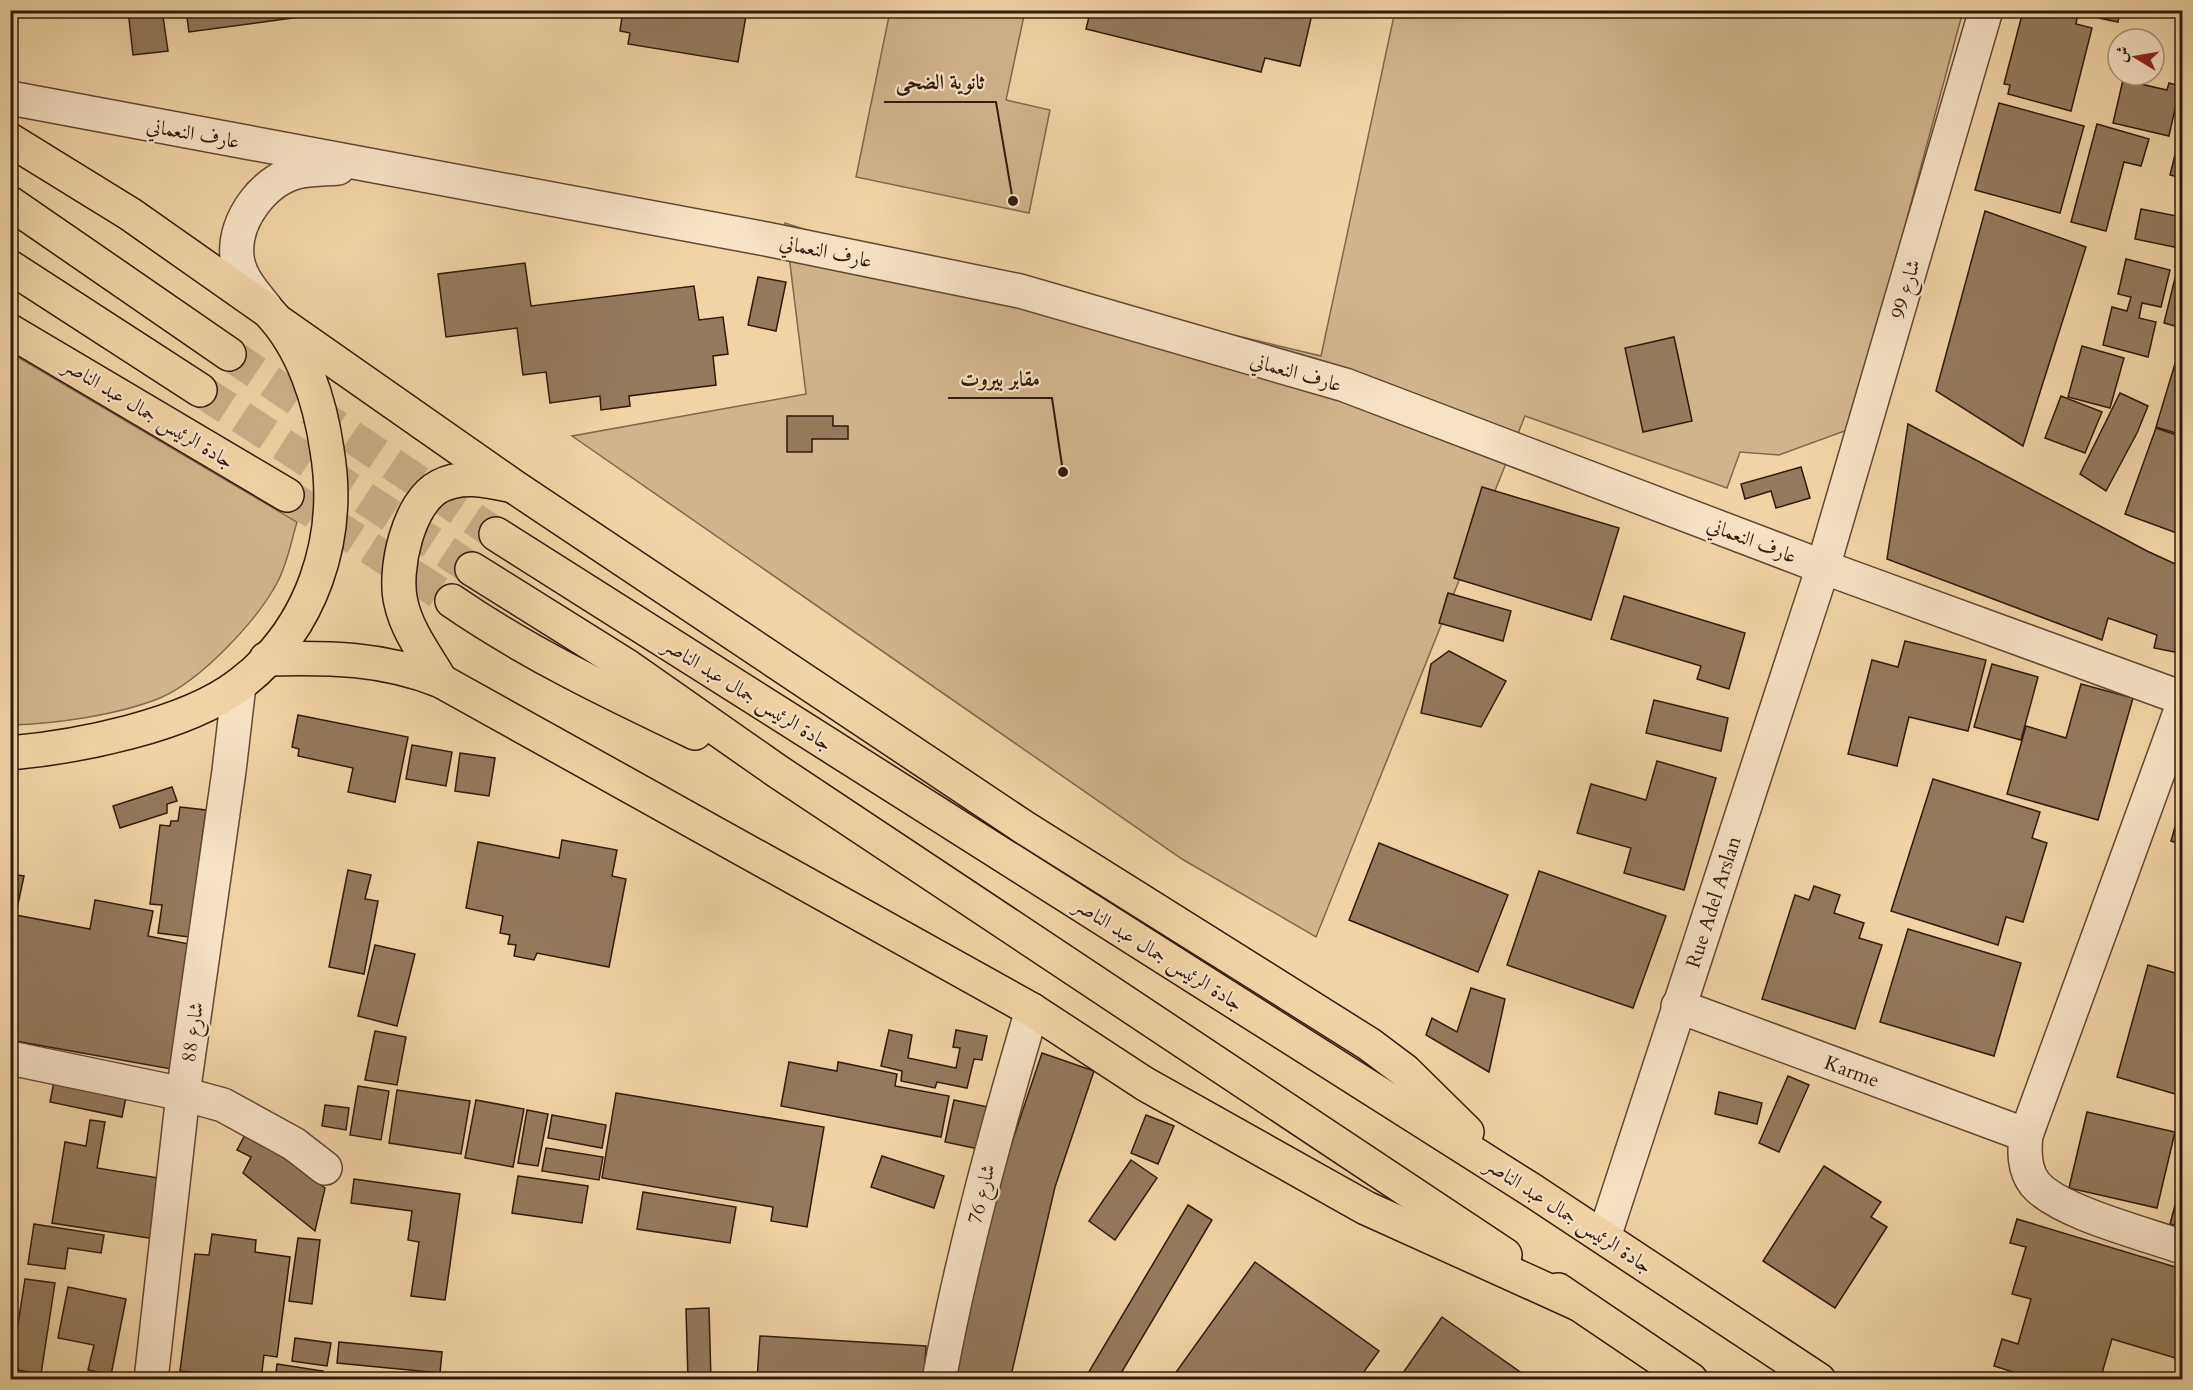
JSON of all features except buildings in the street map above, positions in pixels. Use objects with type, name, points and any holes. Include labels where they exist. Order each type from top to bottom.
[{"type":"main road","points":[[10,140],[130,214],[513,486],[1025,828],[1369,1044],[1405,1071],[1530,1189]]},
{"type":"main road","points":[[10,203],[229,354]]},
{"type":"main road","points":[[10,267],[200,390]]},
{"type":"main road","points":[[10,753],[76,744],[150,725],[204,704],[239,685],[266,659],[298,621],[315,585],[327,541],[332,495],[323,425],[316,399],[304,366],[274,317]]},
{"type":"main road","name":"جادة الرئيس جمال عبد الناصر","points":[[10,331],[287,495]]},
{"type":"main road","points":[[441,681],[407,622],[401,604],[398,569],[409,531],[425,498],[440,486],[467,479],[513,486]]},
{"type":"main road","name":"جادة الرئيس جمال عبد الناصر","points":[[496,534],[1530,1189],[1819,1380]]},
{"type":"main road","points":[[472,568],[627,666],[777,771],[1691,1380]]},
{"type":"main road","points":[[452,601],[499,633],[590,683],[777,771]]},
{"type":"main road","points":[[266,659],[308,657],[378,662],[441,681],[1032,1010],[1145,1084],[1366,1209],[1576,1303]]},
{"type":"street","name":"شارع 99","points":[[1823,567],[1986,10]]},
{"type":"street","name":"عارف النعماني","points":[[10,98],[766,239],[1020,291],[1345,385],[1823,567],[2182,698]]},
{"type":"street","name":"عارف النعماني","points":[[274,317],[245,281],[237,256],[240,232],[254,202],[277,180],[300,171],[375,165]]},
{"type":"street","name":"Rue Adel Arslan","points":[[1604,1237],[1823,567]]},
{"type":"street","name":"شارع 88","points":[[151,1380],[183,1094],[239,685]]},
{"type":"street","points":[[2182,707],[2026,1135],[2024,1155],[2034,1182],[2045,1194],[2060,1204],[2182,1246]]},
{"type":"street","name":"Karme","points":[[1678,1006],[2026,1135]]},
{"type":"street","name":"شارع 76","points":[[939,1380],[963,1268],[1005,1103],[1032,1010]]},
{"type":"street","points":[[10,1058],[183,1094],[223,1106],[258,1123],[325,1167]]},
{"type":"shaded area","points":[[890,11],[1025,11],[1006,100],[1050,110],[1029,213],[856,177]]},
{"type":"shaded area","points":[[1395,11],[1963,11],[1850,429],[1779,455],[1740,452],[1727,488],[1525,416],[1316,937],[1182,859],[572,436],[806,394],[785,223],[829,237],[1321,356]]},
{"type":"shaded area","points":[[11,353],[297,522],[277,583],[255,615],[226,649],[209,664],[176,690],[160,698],[86,718],[11,725]]},
{"type":"tunnel","points":[[229,354],[496,534]]},
{"type":"tunnel","points":[[200,390],[472,569]]},
{"type":"tunnel","points":[[287,495],[452,601]]},
{"type":"place","name":"ثانوية الضحى","points":[[1013,201]]},
{"type":"place","name":"مقابر بيروت","points":[[1063,472]]}]
